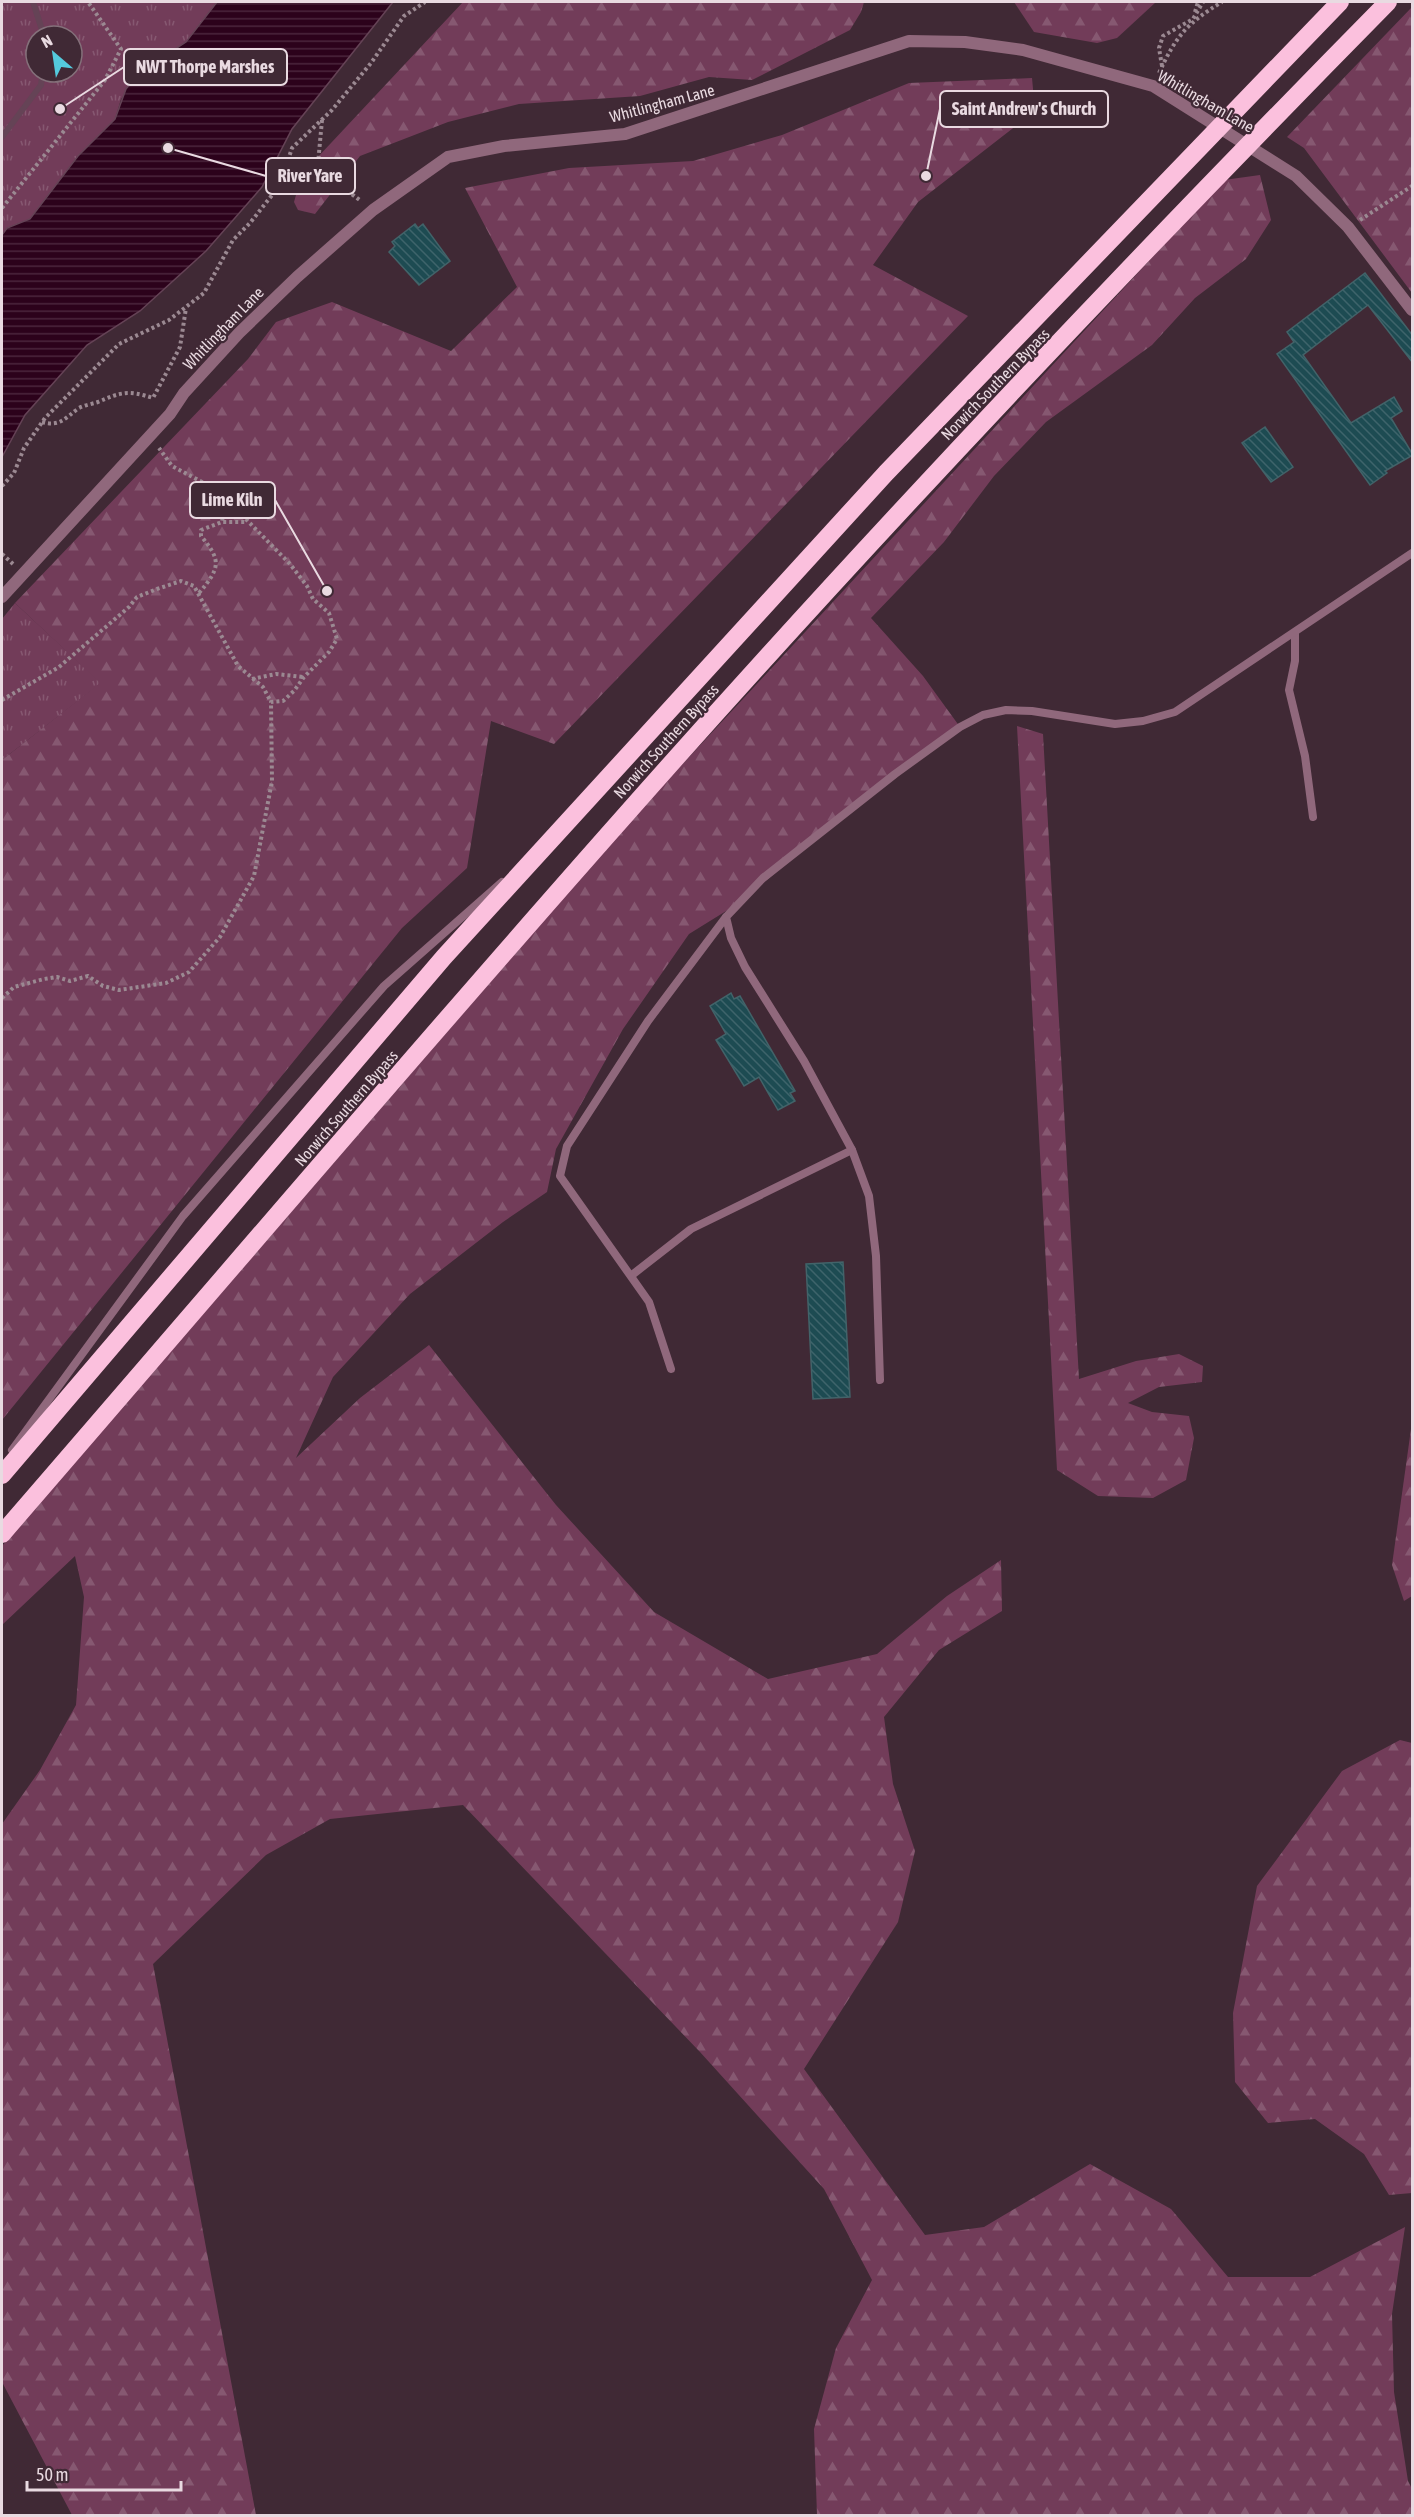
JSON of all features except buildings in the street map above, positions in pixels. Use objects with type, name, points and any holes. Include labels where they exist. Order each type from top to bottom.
[{"type":"highway","name":"Norwich Southern Bypass","points":[[2,1475],[444,957],[544,846],[886,473],[1184,160],[1340,2]]},
{"type":"highway","name":"Norwich Southern Bypass","points":[[2,1534],[622,819],[914,498],[1261,131],[1388,2]]},
{"type":"street","name":"Whitlingham Lane","points":[[2,597],[170,414],[184,393],[239,333],[373,210],[448,157],[460,152],[625,134],[708,109],[909,41],[965,42],[1023,50],[1153,86],[1296,176],[1348,227],[1413,310]]},
{"type":"lane","points":[[671,1369],[649,1302],[560,1176],[567,1146],[648,1021],[726,917],[763,878],[886,781],[960,727],[983,715],[1006,710],[1032,711],[1115,724],[1143,721],[1175,712],[1413,553]]},
{"type":"lane","points":[[1295,633],[1295,661],[1289,690],[1305,756],[1313,817]]},
{"type":"lane","points":[[2,1465],[183,1216],[301,1080],[384,986],[430,943],[544,846]]},
{"type":"lane","points":[[726,917],[731,938],[745,967],[804,1061],[852,1150],[869,1196],[875,1246],[880,1380]]},
{"type":"lane","points":[[632,1275],[691,1229],[852,1150]]},
{"type":"path","points":[[2,208],[105,80],[121,49],[88,2]]},
{"type":"path","points":[[2,486],[14,473],[24,448],[42,422],[119,344],[169,320],[204,293],[233,240],[250,223],[280,185],[292,148],[322,119],[371,63],[404,16],[425,2]]},
{"type":"path","points":[[1193,19],[1198,2]]},
{"type":"path","points":[[1153,86],[1175,41],[1203,2]]},
{"type":"path","points":[[1162,66],[1159,48],[1163,36],[1222,2]]},
{"type":"path","points":[[322,119],[318,164],[330,178],[373,210]]},
{"type":"path","points":[[1348,227],[1413,186]]},
{"type":"path","points":[[42,422],[54,425],[67,419],[81,407],[116,393],[136,393],[153,398],[180,347],[186,307]]},
{"type":"path","points":[[149,436],[172,466],[202,482],[218,497],[234,507],[300,576],[313,599],[329,613],[334,622],[338,639],[317,666],[283,701],[271,702]]},
{"type":"path","points":[[218,497],[225,508],[222,522]]},
{"type":"path","points":[[199,593],[212,578],[216,565],[216,553],[201,536],[201,530],[222,522],[247,522]]},
{"type":"path","points":[[2,700],[59,667],[129,607],[137,597],[181,581],[194,586],[218,626],[228,652],[238,666],[262,687],[271,702],[272,781],[254,876],[220,937],[205,956],[181,976],[166,983],[119,990],[103,986],[88,976],[70,981],[57,977],[14,987],[2,998]]},
{"type":"path","points":[[251,679],[276,674],[304,677]]},
{"type":"green space","points":[[2,2],[217,2],[186,42],[140,72],[121,99],[115,119],[78,156],[30,219],[7,228],[2,235]]},
{"type":"green space","points":[[463,2],[864,2],[850,30],[752,80],[709,77],[640,96],[519,104],[448,122],[360,156],[315,214],[298,210],[294,202],[302,174]]},
{"type":"green space","points":[[1014,2],[1156,2],[1117,38],[1097,43],[1034,32]]},
{"type":"green space","points":[[1412,7],[1412,293],[1304,148],[1287,137]]},
{"type":"green space","points":[[1032,78],[1035,111],[918,202],[873,265],[968,316],[554,744],[491,721],[467,868],[402,928],[2,1420],[2,760],[100,683],[15,603],[248,359],[276,322],[332,302],[451,351],[517,287],[465,188],[569,168],[693,161],[782,135],[909,83]]},
{"type":"green space","points":[[1260,175],[1271,220],[1246,259],[1195,298],[1152,345],[1046,422],[994,476],[944,542],[871,618],[923,676],[960,727],[895,774],[739,903],[689,934],[623,1029],[556,1149],[547,1192],[503,1222],[410,1294],[333,1377],[296,1458],[360,1398],[429,1345],[556,1505],[654,1612],[768,1679],[877,1654],[947,1596],[1001,1560],[1002,1611],[939,1650],[884,1717],[893,1784],[915,1851],[898,1922],[804,2069],[925,2235],[984,2227],[1090,2164],[1171,2209],[1228,2277],[1310,2277],[1405,2227],[1392,2314],[1394,2392],[1408,2481],[1412,2489],[1412,2515],[817,2515],[814,2429],[836,2348],[872,2280],[824,2189],[700,2052],[463,1805],[330,1819],[266,1855],[153,1964],[256,2515],[72,2515],[2,2382],[2,1824],[40,1770],[76,1705],[84,1597],[75,1556],[2,1625],[2,1546],[628,823],[1224,180]]},
{"type":"green space","points":[[15,603],[101,683],[2,760],[2,619]]},
{"type":"green space","points":[[1017,726],[1043,734],[1079,1379],[1136,1361],[1179,1354],[1203,1366],[1202,1382],[1159,1387],[1128,1403],[1152,1412],[1189,1416],[1194,1438],[1186,1480],[1153,1498],[1098,1496],[1057,1470]]},
{"type":"green space","points":[[1412,1422],[1412,1596],[1404,1601],[1392,1565]]},
{"type":"green space","points":[[1400,1740],[1412,1743],[1412,2193],[1389,2195],[1364,2154],[1315,2119],[1268,2123],[1235,2082],[1233,2013],[1257,1886],[1342,1771]]},
{"type":"shaded area","points":[[217,2],[393,2],[292,129],[262,187],[206,251],[140,311],[87,345],[25,415],[2,457],[2,235],[7,228],[30,219],[78,156],[115,119],[126,89],[140,72],[186,42]]},
{"type":"waterway","points":[[33,2],[40,24]]},
{"type":"waterway","points":[[2,137],[41,84]]},
{"type":"place","name":"NWT Thorpe Marshes","points":[[60,109]]},
{"type":"place","name":"River Yare","points":[[168,148]]},
{"type":"place","name":"Saint Andrew's Church","points":[[926,176]]},
{"type":"place","name":"Lime Kiln","points":[[327,591]]}]
